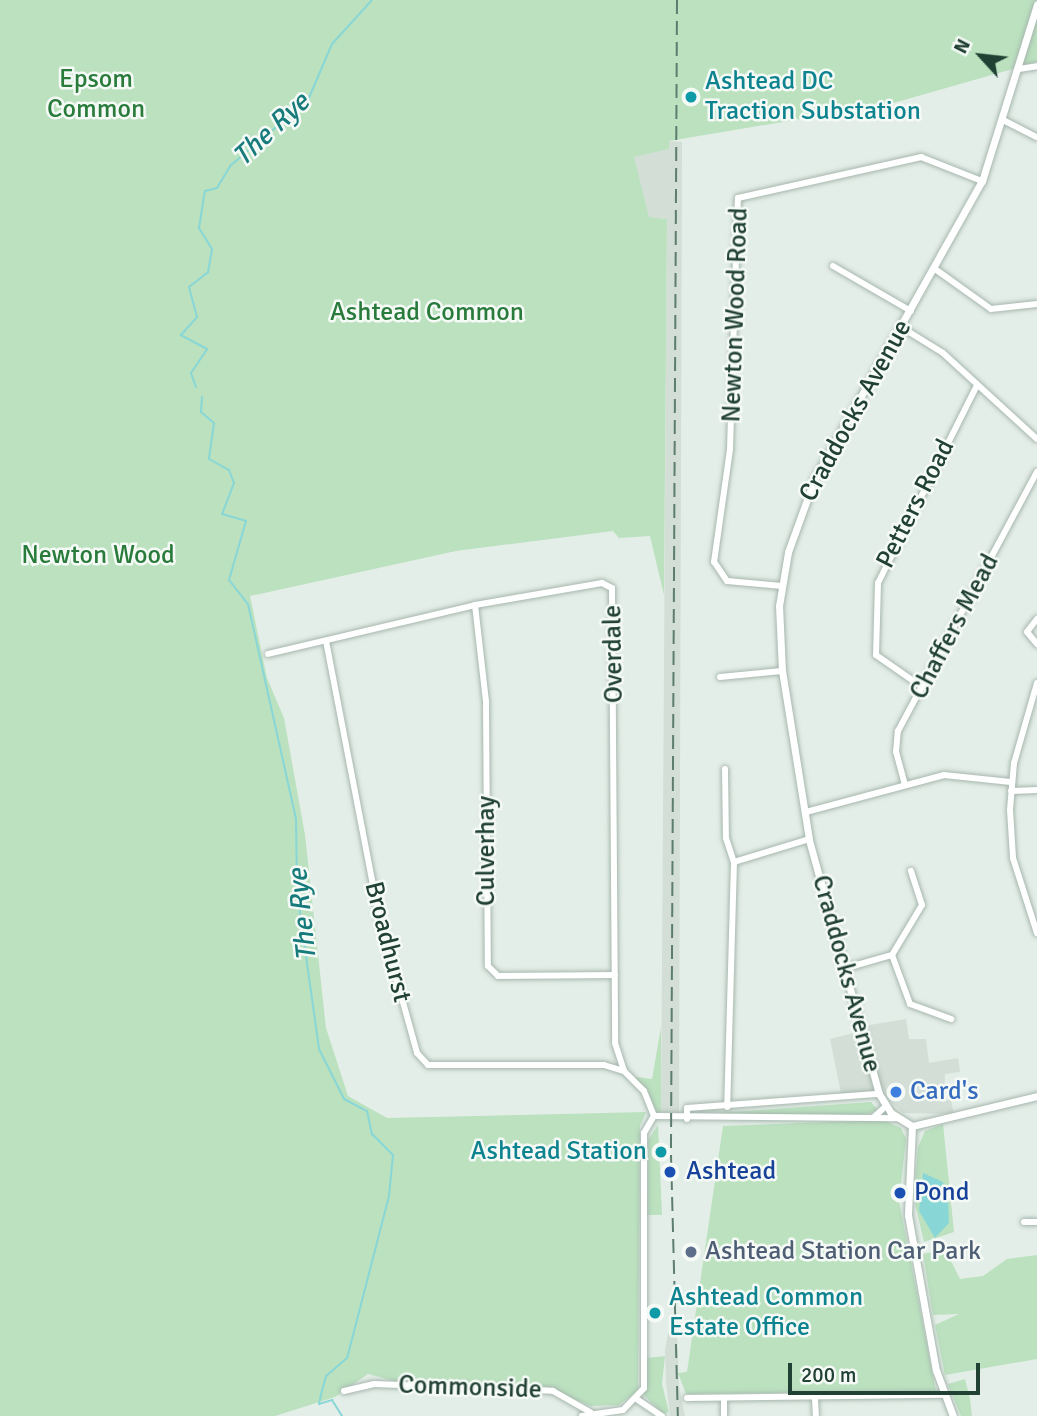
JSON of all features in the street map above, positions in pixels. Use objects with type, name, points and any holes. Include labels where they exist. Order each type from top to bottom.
[{"type":"street","name":"Craddocks Avenue","points":[[912,1126],[886,1107],[879,1094],[809,839],[782,671],[782,586],[814,480],[936,269],[982,181],[1005,121],[1037,4]]},
{"type":"street","points":[[1019,69],[1037,66]]},
{"type":"street","points":[[1005,121],[1037,137]]},
{"type":"street","name":"Newton Wood Road","points":[[782,586],[727,581],[714,562],[730,449],[738,198],[921,157],[982,181]]},
{"type":"street","points":[[833,266],[911,311]]},
{"type":"street","points":[[936,269],[991,309],[1037,303]]},
{"type":"street","points":[[901,327],[977,385],[1037,439]]},
{"type":"street","name":"Petters Road","points":[[922,687],[876,655],[878,583],[977,385]]},
{"type":"street","name":"Chaffers Mead","points":[[905,785],[894,742],[1037,472]]},
{"type":"street","name":"Overdale","points":[[268,654],[475,605],[602,583],[614,593],[616,1051],[624,1071]]},
{"type":"street","name":"Culverhay","points":[[475,605],[486,702],[488,966],[498,975],[615,975]]},
{"type":"street","points":[[1037,619],[1027,632],[1037,644]]},
{"type":"street","name":"Broadhurst","points":[[326,640],[378,912],[416,1053],[428,1065],[604,1065],[624,1071]]},
{"type":"street","points":[[720,677],[782,671]]},
{"type":"street","points":[[1037,683],[1011,782],[1013,858],[1036,915],[1037,933]]},
{"type":"street","points":[[725,769],[726,838],[734,862],[727,1107]]},
{"type":"street","points":[[806,812],[951,774],[1011,782]]},
{"type":"street","points":[[1011,790],[1037,790]]},
{"type":"street","points":[[734,862],[809,839]]},
{"type":"street","points":[[846,968],[892,955],[922,905],[911,871]]},
{"type":"street","points":[[892,955],[910,1004],[951,1018]]},
{"type":"street","points":[[604,1065],[616,1051]]},
{"type":"street","points":[[624,1071],[644,1091],[654,1116]]},
{"type":"street","points":[[687,1119],[687,1108],[879,1094]]},
{"type":"street","points":[[953,1416],[944,1395],[907,1206],[912,1126],[1037,1096]]},
{"type":"street","points":[[873,1118],[886,1107]]},
{"type":"street","points":[[654,1116],[687,1119],[898,1118]]},
{"type":"street","points":[[582,1416],[590,1412],[628,1408],[638,1400],[644,1382],[644,1133],[654,1116]]},
{"type":"street","points":[[1024,1222],[1037,1222]]},
{"type":"street","name":"Commonside","points":[[344,1391],[374,1384],[553,1391],[590,1412]]},
{"type":"street","points":[[687,1398],[815,1399],[944,1395]]},
{"type":"street","points":[[724,1399],[724,1416]]},
{"type":"street","points":[[815,1399],[816,1416]]},
{"type":"street","points":[[638,1400],[662,1416]]},
{"type":"shaded area","points":[[669,141],[682,142],[679,1113],[661,1112],[667,219],[649,217],[633,157],[668,149]]},
{"type":"shaded area","points":[[906,1019],[909,1039],[926,1039],[929,1063],[958,1058],[960,1072],[945,1074],[944,1099],[951,1100],[954,1114],[903,1113],[884,1096],[864,1026]]},
{"type":"shaded area","points":[[857,1032],[875,1090],[842,1098],[830,1039]]},
{"type":"shaded area","points":[[677,1332],[679,1386],[685,1416],[670,1416],[666,1383],[665,1350],[668,1333]]},
{"type":"green space","name":"Ashtead Common","points":[[0,0],[1037,0],[1037,62],[890,104],[669,141],[669,149],[634,157],[649,217],[667,219],[664,595],[650,536],[619,538],[613,531],[456,551],[250,596],[267,678],[284,718],[305,835],[326,1028],[348,1096],[387,1118],[646,1112],[640,1126],[638,1390],[619,1405],[590,1406],[547,1387],[398,1382],[368,1374],[335,1397],[275,1416],[0,1416]]},
{"type":"green space","points":[[661,1027],[661,1112],[656,1112],[635,1077],[652,1079]]},
{"type":"green space","points":[[871,1102],[878,1110],[865,1115],[691,1115]]},
{"type":"green space","points":[[883,1120],[901,1128],[906,1139],[899,1201],[936,1391],[686,1394],[678,1373],[687,1372],[723,1126]]},
{"type":"green space","points":[[943,1124],[954,1232],[924,1242],[914,1199],[918,1147],[925,1131]]},
{"type":"green space","points":[[658,1125],[662,1215],[647,1215],[648,1140]]},
{"type":"green space","points":[[945,1249],[960,1279],[983,1276],[1007,1259],[1037,1255],[1037,1359],[945,1375],[935,1325],[959,1314],[933,1315],[923,1254]]},
{"type":"green space","points":[[665,1356],[662,1384],[669,1412],[663,1414],[643,1394],[647,1358]]},
{"type":"green space","points":[[965,1379],[972,1416],[961,1416],[948,1384]]},
{"type":"water","points":[[923,1173],[943,1182],[948,1201],[949,1223],[935,1238],[919,1211]]},
{"type":"waterway","name":"The Rye","points":[[196,387],[191,373],[207,349],[181,335],[197,317],[189,287],[208,272],[212,249],[199,228],[205,191],[217,188],[230,166],[308,100],[332,44],[372,0]]},
{"type":"waterway","name":"The Rye","points":[[202,397],[201,412],[214,423],[209,459],[229,470],[234,483],[222,514],[246,521],[229,580],[248,604],[296,819],[297,892],[319,1049],[344,1099],[367,1111],[372,1134],[393,1155],[389,1196],[347,1358],[326,1376],[319,1404],[332,1400],[342,1416]]},
{"type":"railway","points":[[677,0],[671,1155],[678,1416]]},
{"type":"place","name":"Ashtead DC Traction Substation","points":[[691,97]]},
{"type":"place","name":"Card's","points":[[896,1092]]},
{"type":"place","name":"Ashtead Station","points":[[661,1152]]},
{"type":"place","name":"Ashtead","points":[[670,1172]]},
{"type":"place","name":"Pond","points":[[900,1193]]},
{"type":"place","name":"Ashtead Station Car Park","points":[[691,1252]]},
{"type":"place","name":"Ashtead Common Estate Office","points":[[655,1313]]},
{"type":"park label","name":"Epsom Common","points":[[96,95]]},
{"type":"park label","name":"Newton Wood","points":[[98,556]]}]
